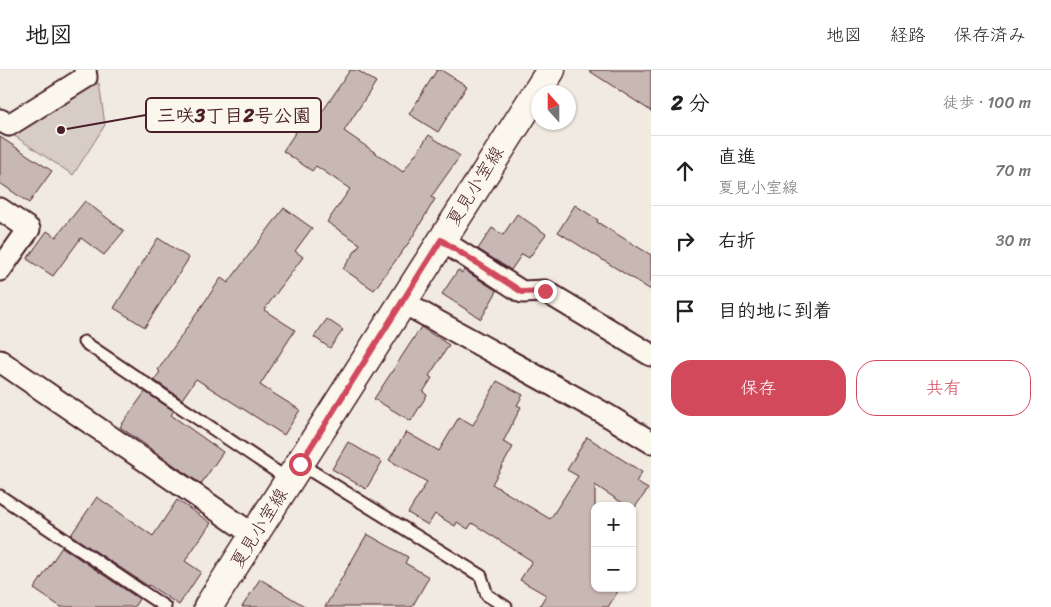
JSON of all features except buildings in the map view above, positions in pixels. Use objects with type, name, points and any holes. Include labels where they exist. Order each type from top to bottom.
[{"type":"main road","name":"夏見小室線","points":[[208,607],[551,70]]},
{"type":"street","points":[[0,120],[8,125],[86,77],[85,70]]},
{"type":"street","points":[[0,208],[29,228],[0,270]]},
{"type":"street","points":[[441,240],[522,292],[545,291],[651,355]]},
{"type":"street","points":[[402,302],[608,415],[651,442]]},
{"type":"street","points":[[0,361],[255,536]]},
{"type":"lane","points":[[84,342],[295,472],[481,576],[487,595],[506,607]]},
{"type":"lane","points":[[0,496],[165,607]]},
{"type":"shaded area","points":[[99,83],[105,125],[73,175],[13,135]]},
{"type":"place","name":"三咲3丁目2号公園","points":[[61,130]]},
{"type":"route","points":[[300,464],[441,240],[522,292],[545,291]]}]
